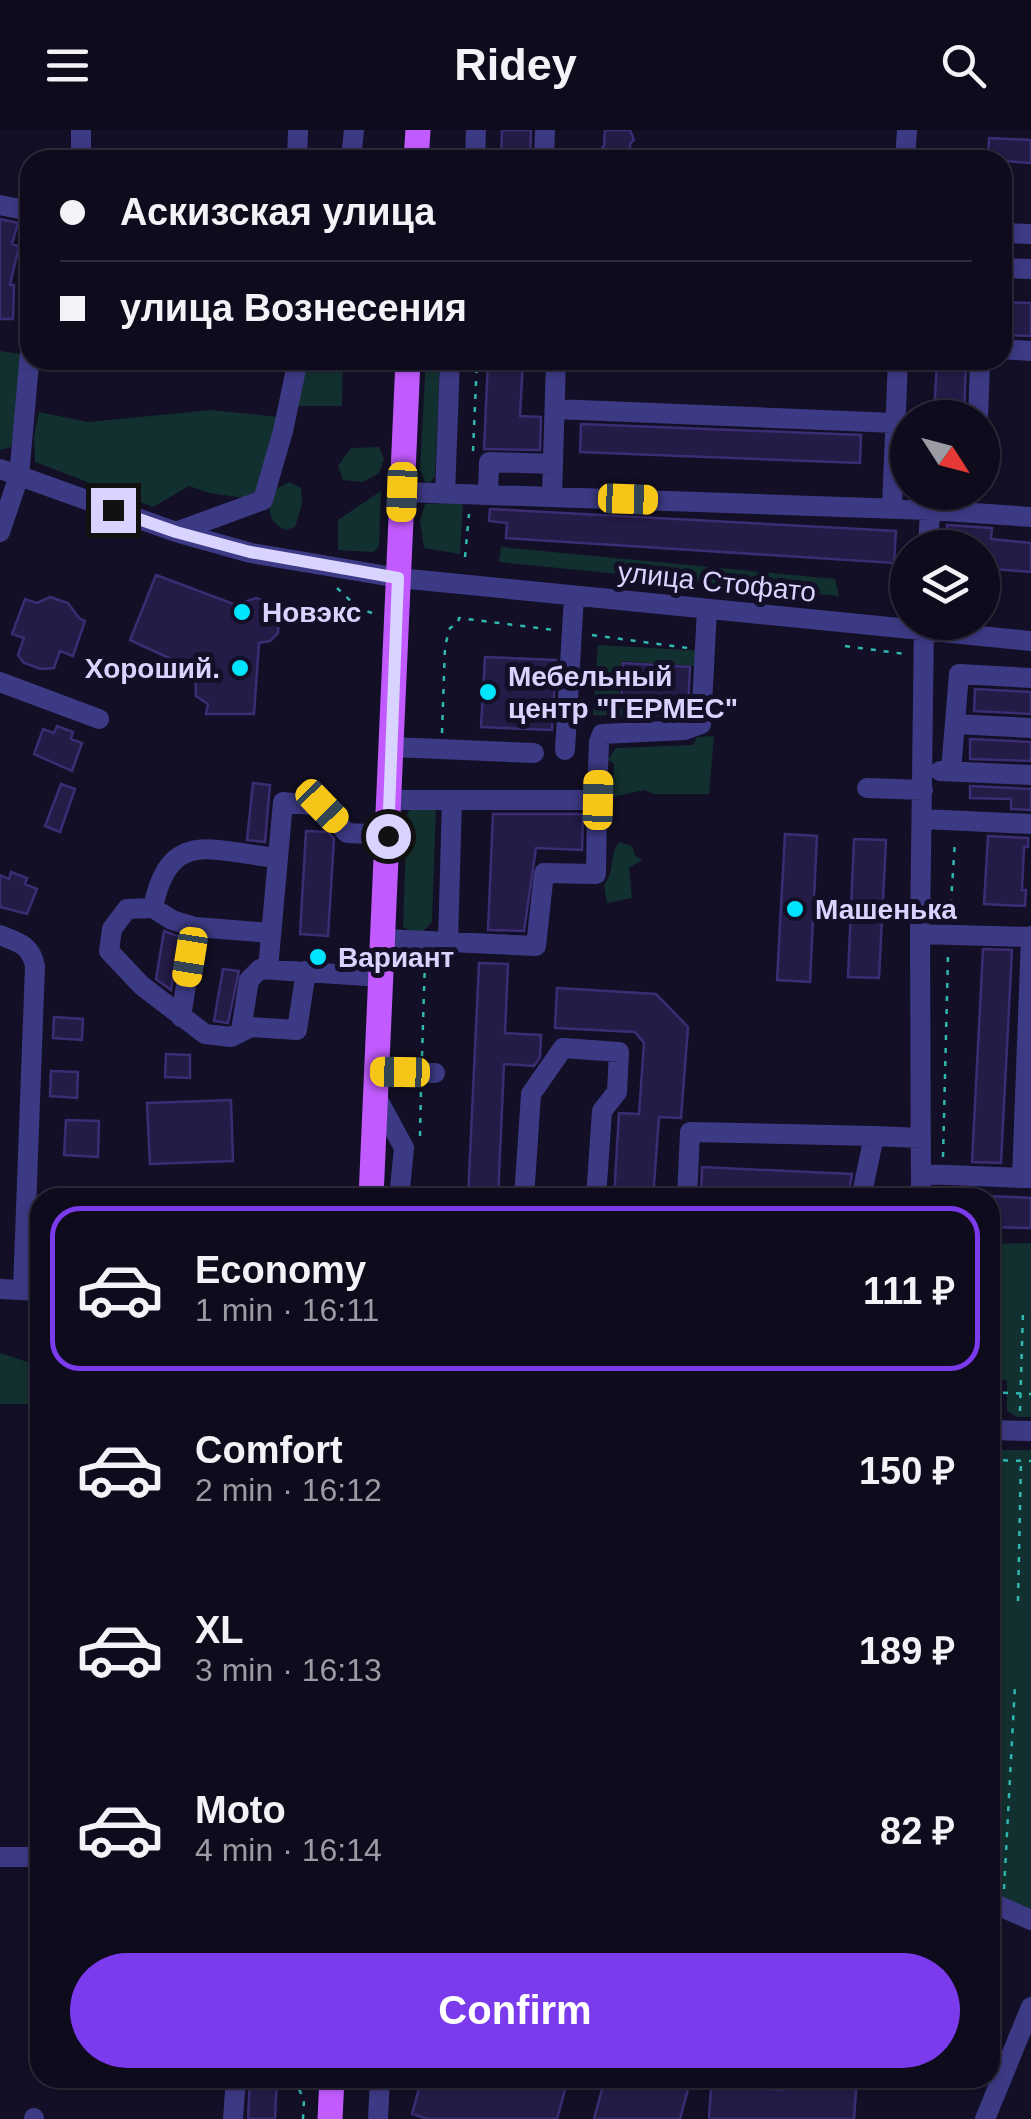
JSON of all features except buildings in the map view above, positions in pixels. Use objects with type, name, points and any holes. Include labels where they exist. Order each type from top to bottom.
[{"type":"main road","points":[[372,1188],[408,370]]},
{"type":"main road","points":[[330,2119],[332,2088]]},
{"type":"street","points":[[0,532],[27,370]]},
{"type":"street","points":[[176,532],[263,500],[296,370]]},
{"type":"street","points":[[444,493],[450,370]]},
{"type":"street","points":[[552,496],[556,370]]},
{"type":"street","points":[[897,400],[898,370]]},
{"type":"street","points":[[979,400],[980,370]]},
{"type":"street","points":[[554,410],[890,423]]},
{"type":"street","points":[[488,494],[489,462],[553,464]]},
{"type":"street","name":"улица Стофато","points":[[10,473],[176,532],[250,552],[398,578],[890,623]]},
{"type":"street","points":[[402,492],[890,508]]},
{"type":"street","points":[[1000,509],[1031,517]]},
{"type":"street","points":[[929,530],[930,510]]},
{"type":"street","points":[[565,750],[574,596]]},
{"type":"street","points":[[384,940],[536,946],[544,874],[596,874],[602,734],[684,730],[701,724],[707,608]]},
{"type":"street","name":"улица Стофато","points":[[1000,637],[1031,641]]},
{"type":"street","points":[[924,640],[921,1138],[932,1174],[926,1188]]},
{"type":"street","points":[[951,771],[960,674],[1031,678]]},
{"type":"street","points":[[0,682],[100,719]]},
{"type":"street","points":[[955,724],[1031,728]]},
{"type":"street","points":[[392,747],[534,753]]},
{"type":"street","points":[[866,788],[923,780],[951,771],[1031,775]]},
{"type":"street","points":[[389,800],[598,800]]},
{"type":"street","points":[[448,942],[452,800]]},
{"type":"street","points":[[268,969],[283,802],[322,806],[348,833],[388,836]]},
{"type":"street","points":[[923,819],[1031,824]]},
{"type":"street","points":[[153,908],[158,879],[174,858],[188,849],[278,858]]},
{"type":"street","points":[[271,933],[195,928],[153,908],[127,909],[112,930],[109,951],[141,985],[181,1017],[205,1034],[231,1038],[251,1027],[297,1030],[306,972]]},
{"type":"street","points":[[181,1017],[195,928]]},
{"type":"street","points":[[0,934],[32,952],[35,966],[33,1188]]},
{"type":"street","points":[[920,934],[1031,936],[1026,1178],[932,1174]]},
{"type":"street","points":[[241,1030],[249,980],[260,968],[382,976]]},
{"type":"street","points":[[525,1188],[532,1094],[563,1048],[619,1052],[617,1092],[602,1111],[597,1188]]},
{"type":"street","points":[[400,1188],[404,1148],[377,1084],[428,1073]]},
{"type":"street","points":[[687,1188],[690,1132],[921,1138]]},
{"type":"street","points":[[863,1188],[874,1136]]},
{"type":"street","points":[[0,1290],[30,1291]]},
{"type":"street","points":[[1000,1429],[1026,1427]]},
{"type":"street","points":[[0,1858],[30,1858]]},
{"type":"street","points":[[1000,1902],[1031,1920]]},
{"type":"street","points":[[1000,2082],[1031,2007]]},
{"type":"street","points":[[234,2119],[236,2088]]},
{"type":"street","points":[[378,2119],[380,2088]]},
{"type":"street","points":[[985,2119],[998,2088]]},
{"type":"path","points":[[331,581],[358,608],[372,613]]},
{"type":"path","points":[[442,749],[447,741],[442,732],[445,646],[450,628],[458,623],[458,618]]},
{"type":"path","points":[[932,1174],[956,822]]},
{"type":"path","points":[[421,1149],[428,1073],[425,941]]},
{"type":"path","points":[[1023,1311],[1020,1393],[1026,1427]]},
{"type":"path","points":[[1000,1392],[1031,1394]]},
{"type":"path","points":[[1000,1460],[1031,1460]]},
{"type":"path","points":[[1018,1601],[1021,1460]]},
{"type":"path","points":[[1000,1864],[1015,1686]]},
{"type":"path","points":[[298,2088],[304,2099],[303,2119]]},
{"type":"green space","points":[[0,351],[20,354],[20,370],[25,370],[11,447],[0,450]]},
{"type":"green space","points":[[303,370],[343,370],[342,406],[290,406]]},
{"type":"green space","points":[[425,370],[440,370],[435,476],[430,483],[425,482],[420,470]]},
{"type":"green space","points":[[211,410],[278,417],[265,478],[251,499],[189,486],[153,507],[35,462],[34,436],[39,412],[88,422]]},
{"type":"green space","points":[[379,447],[384,459],[379,473],[363,482],[343,480],[338,466],[351,448]]},
{"type":"green space","points":[[289,482],[301,488],[302,504],[295,527],[286,530],[273,519],[270,504],[271,492]]},
{"type":"green space","points":[[381,491],[379,547],[373,552],[338,550],[338,520]]},
{"type":"green space","points":[[463,502],[460,554],[424,548],[420,521],[425,504]]},
{"type":"green space","points":[[501,547],[835,579],[839,596],[499,562]]},
{"type":"green space","points":[[598,645],[703,651],[699,718],[593,715]],"holes":[[[622,661],[696,666],[691,710],[618,705]]]},
{"type":"green space","points":[[714,736],[709,794],[654,794],[644,790],[608,798],[614,764],[608,760],[616,748],[693,745],[697,737]]},
{"type":"green space","points":[[413,806],[436,806],[432,922],[419,936],[403,927],[407,814]]},
{"type":"green space","points":[[619,842],[632,846],[642,860],[629,868],[632,898],[607,903],[604,885]]},
{"type":"green space","points":[[1031,1243],[1031,1417],[1017,1417],[1007,1411],[1007,1380],[1000,1380],[1000,1244]]},
{"type":"green space","points":[[0,1353],[30,1362],[30,1404],[0,1404]]},
{"type":"green space","points":[[1000,1450],[1031,1450],[1031,1911],[1000,1897]]},
{"type":"place","name":"Новэкс","points":[[242,612]]},
{"type":"place","name":"Хороший.","points":[[240,668]]},
{"type":"place","name":"Мебельный центр \"ГЕРМЕС\"","points":[[488,692]]},
{"type":"place","name":"Машенька","points":[[795,909]]},
{"type":"place","name":"Вариант","points":[[318,957]]},
{"type":"route","points":[[113,510],[250,552],[398,578],[388,836]]}]
